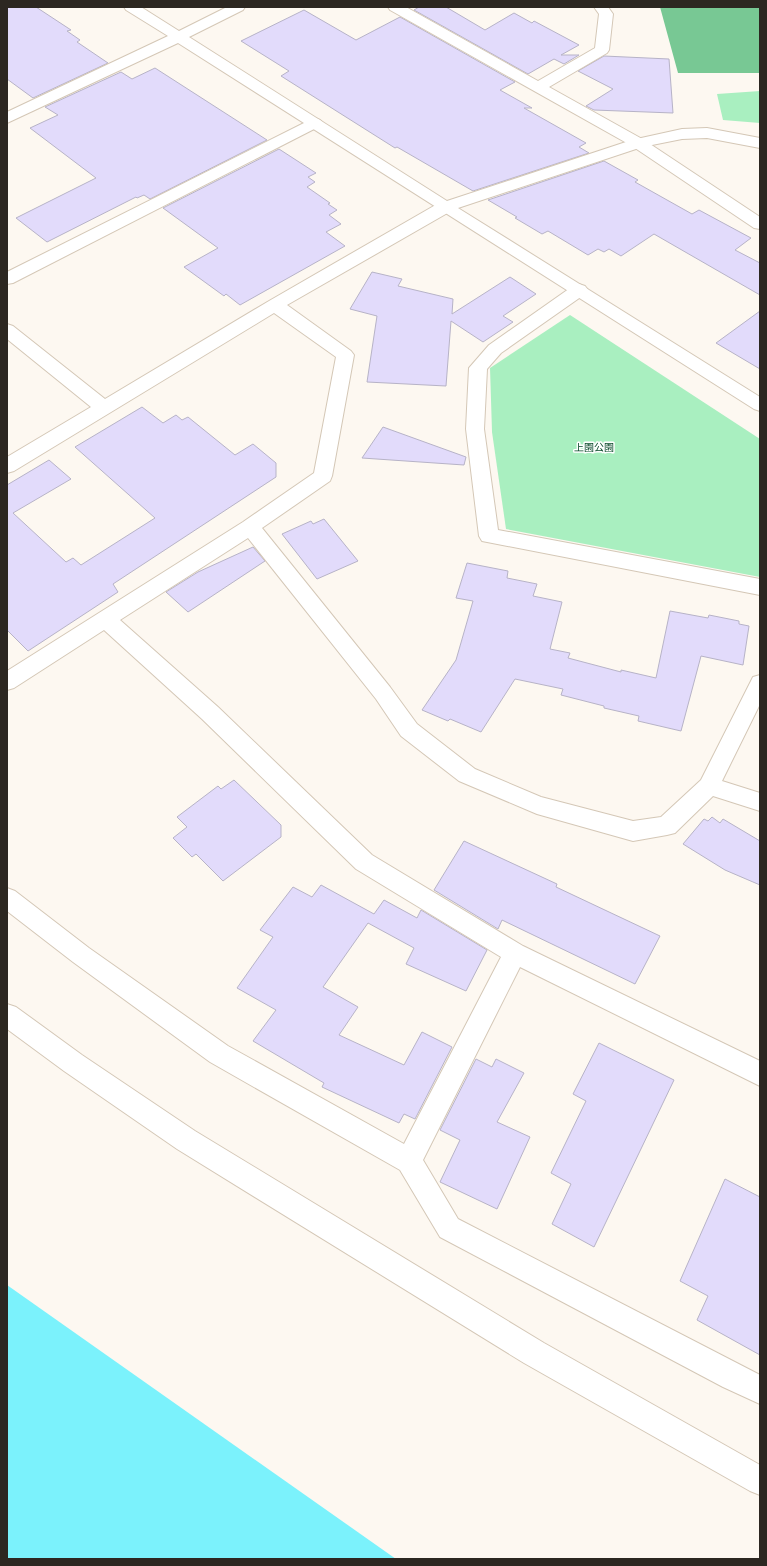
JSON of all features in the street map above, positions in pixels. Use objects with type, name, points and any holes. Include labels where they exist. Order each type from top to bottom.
[{"type":"street","points":[[132,7],[315,123],[444,208],[579,290],[760,404]]},
{"type":"street","points":[[7,118],[238,7]]},
{"type":"street","points":[[395,7],[638,143],[760,224]]},
{"type":"street","points":[[539,87],[602,50],[606,14],[601,7]]},
{"type":"street","points":[[7,279],[315,123]]},
{"type":"street","points":[[7,466],[275,305],[444,208],[638,143],[682,134],[707,133],[760,143]]},
{"type":"street","points":[[579,290],[495,349],[478,368],[475,429],[489,536],[760,587]]},
{"type":"street","points":[[7,682],[250,527],[323,476],[345,355],[275,305]]},
{"type":"street","points":[[7,330],[104,408]]},
{"type":"street","points":[[250,527],[383,693],[409,730],[467,775],[537,805],[633,831],[667,826],[709,786],[760,683]]},
{"type":"street","points":[[105,619],[210,713],[364,862],[515,953],[760,1074]]},
{"type":"street","points":[[709,786],[760,802]]},
{"type":"street","points":[[7,898],[219,1054],[409,1161],[449,1228],[726,1374],[760,1390]]},
{"type":"street","points":[[409,1161],[515,953]]},
{"type":"street","points":[[7,1016],[186,1140],[534,1353],[760,1481]]},
{"type":"green space","points":[[660,7],[760,7],[760,73],[678,73]]},
{"type":"green space","points":[[760,91],[760,123],[723,120],[717,94]]},
{"type":"green space","name":"上園公園","points":[[570,315],[760,439],[760,577],[506,529],[492,432],[490,368]]},
{"type":"water","points":[[7,1285],[396,1559],[7,1559]]},
{"type":"building","points":[[7,7],[36,7],[71,30],[67,31],[80,40],[77,42],[108,63],[33,98],[7,79]]},
{"type":"building","points":[[419,7],[446,7],[485,30],[514,13],[532,23],[534,21],[579,45],[561,55],[579,55],[564,64],[554,59],[528,74],[414,10]]},
{"type":"building","points":[[304,10],[356,40],[400,17],[515,82],[500,90],[532,108],[524,108],[586,143],[579,147],[589,153],[473,191],[397,147],[395,148],[281,76],[289,71],[241,41]]},
{"type":"building","points":[[604,56],[669,59],[673,113],[594,110],[586,106],[613,89],[578,71]]},
{"type":"building","points":[[155,68],[267,140],[150,199],[144,195],[137,198],[136,197],[47,242],[16,218],[96,178],[30,128],[58,115],[45,107],[121,72],[132,79]]},
{"type":"building","points":[[279,149],[316,173],[308,177],[315,182],[307,187],[330,203],[328,204],[337,210],[329,215],[341,224],[326,232],[345,246],[240,305],[226,294],[224,296],[184,267],[218,248],[163,208]]},
{"type":"building","points":[[604,161],[638,180],[635,182],[692,214],[699,210],[751,238],[735,250],[760,263],[760,295],[654,234],[621,256],[609,249],[604,252],[598,249],[588,255],[548,231],[542,234],[488,200]]},
{"type":"building","points":[[372,272],[402,279],[398,286],[453,299],[452,314],[510,277],[536,294],[503,316],[513,322],[483,342],[451,321],[446,386],[367,382],[377,316],[350,309]]},
{"type":"building","points":[[760,311],[760,369],[716,343]]},
{"type":"building","points":[[142,407],[163,423],[176,415],[182,420],[188,417],[235,455],[253,444],[276,463],[276,477],[113,584],[118,592],[28,651],[7,630],[7,485],[49,460],[71,479],[13,513],[66,562],[73,558],[81,565],[155,518],[75,447]]},
{"type":"building","points":[[383,427],[466,457],[464,465],[362,458]]},
{"type":"building","points":[[324,519],[358,561],[317,579],[282,534],[311,521],[313,524]]},
{"type":"building","points":[[253,547],[265,561],[188,612],[166,592],[198,572]]},
{"type":"building","points":[[467,563],[508,571],[507,578],[537,584],[533,596],[562,602],[550,649],[570,653],[568,658],[621,672],[621,670],[656,678],[670,611],[708,618],[709,615],[739,621],[739,624],[749,626],[743,665],[701,656],[681,731],[638,721],[639,716],[604,708],[604,706],[561,695],[563,689],[515,679],[481,732],[450,719],[448,721],[422,710],[456,660],[473,601],[456,598]]},
{"type":"building","points":[[234,780],[281,825],[281,837],[223,881],[196,854],[192,857],[173,838],[187,827],[177,817],[218,786],[221,789]]},
{"type":"building","points":[[712,817],[720,823],[723,819],[760,841],[760,885],[725,870],[683,844],[704,819],[708,821]]},
{"type":"building","points":[[464,841],[557,884],[556,887],[660,936],[635,984],[502,920],[498,929],[434,890]]},
{"type":"building","points":[[321,885],[374,914],[384,900],[417,918],[421,910],[487,950],[466,991],[406,964],[414,948],[368,923],[323,987],[358,1007],[339,1035],[404,1065],[422,1032],[452,1047],[415,1119],[404,1114],[399,1123],[322,1087],[324,1083],[253,1041],[276,1010],[237,988],[273,937],[260,930],[293,887],[312,897]]},
{"type":"building","points":[[599,1043],[674,1080],[594,1247],[552,1224],[571,1184],[551,1173],[586,1101],[573,1094]]},
{"type":"building","points":[[476,1059],[492,1067],[496,1059],[524,1073],[497,1122],[530,1137],[497,1209],[440,1182],[460,1140],[440,1130]]},
{"type":"building","points":[[725,1179],[760,1197],[760,1355],[697,1320],[708,1296],[680,1281]]}]
